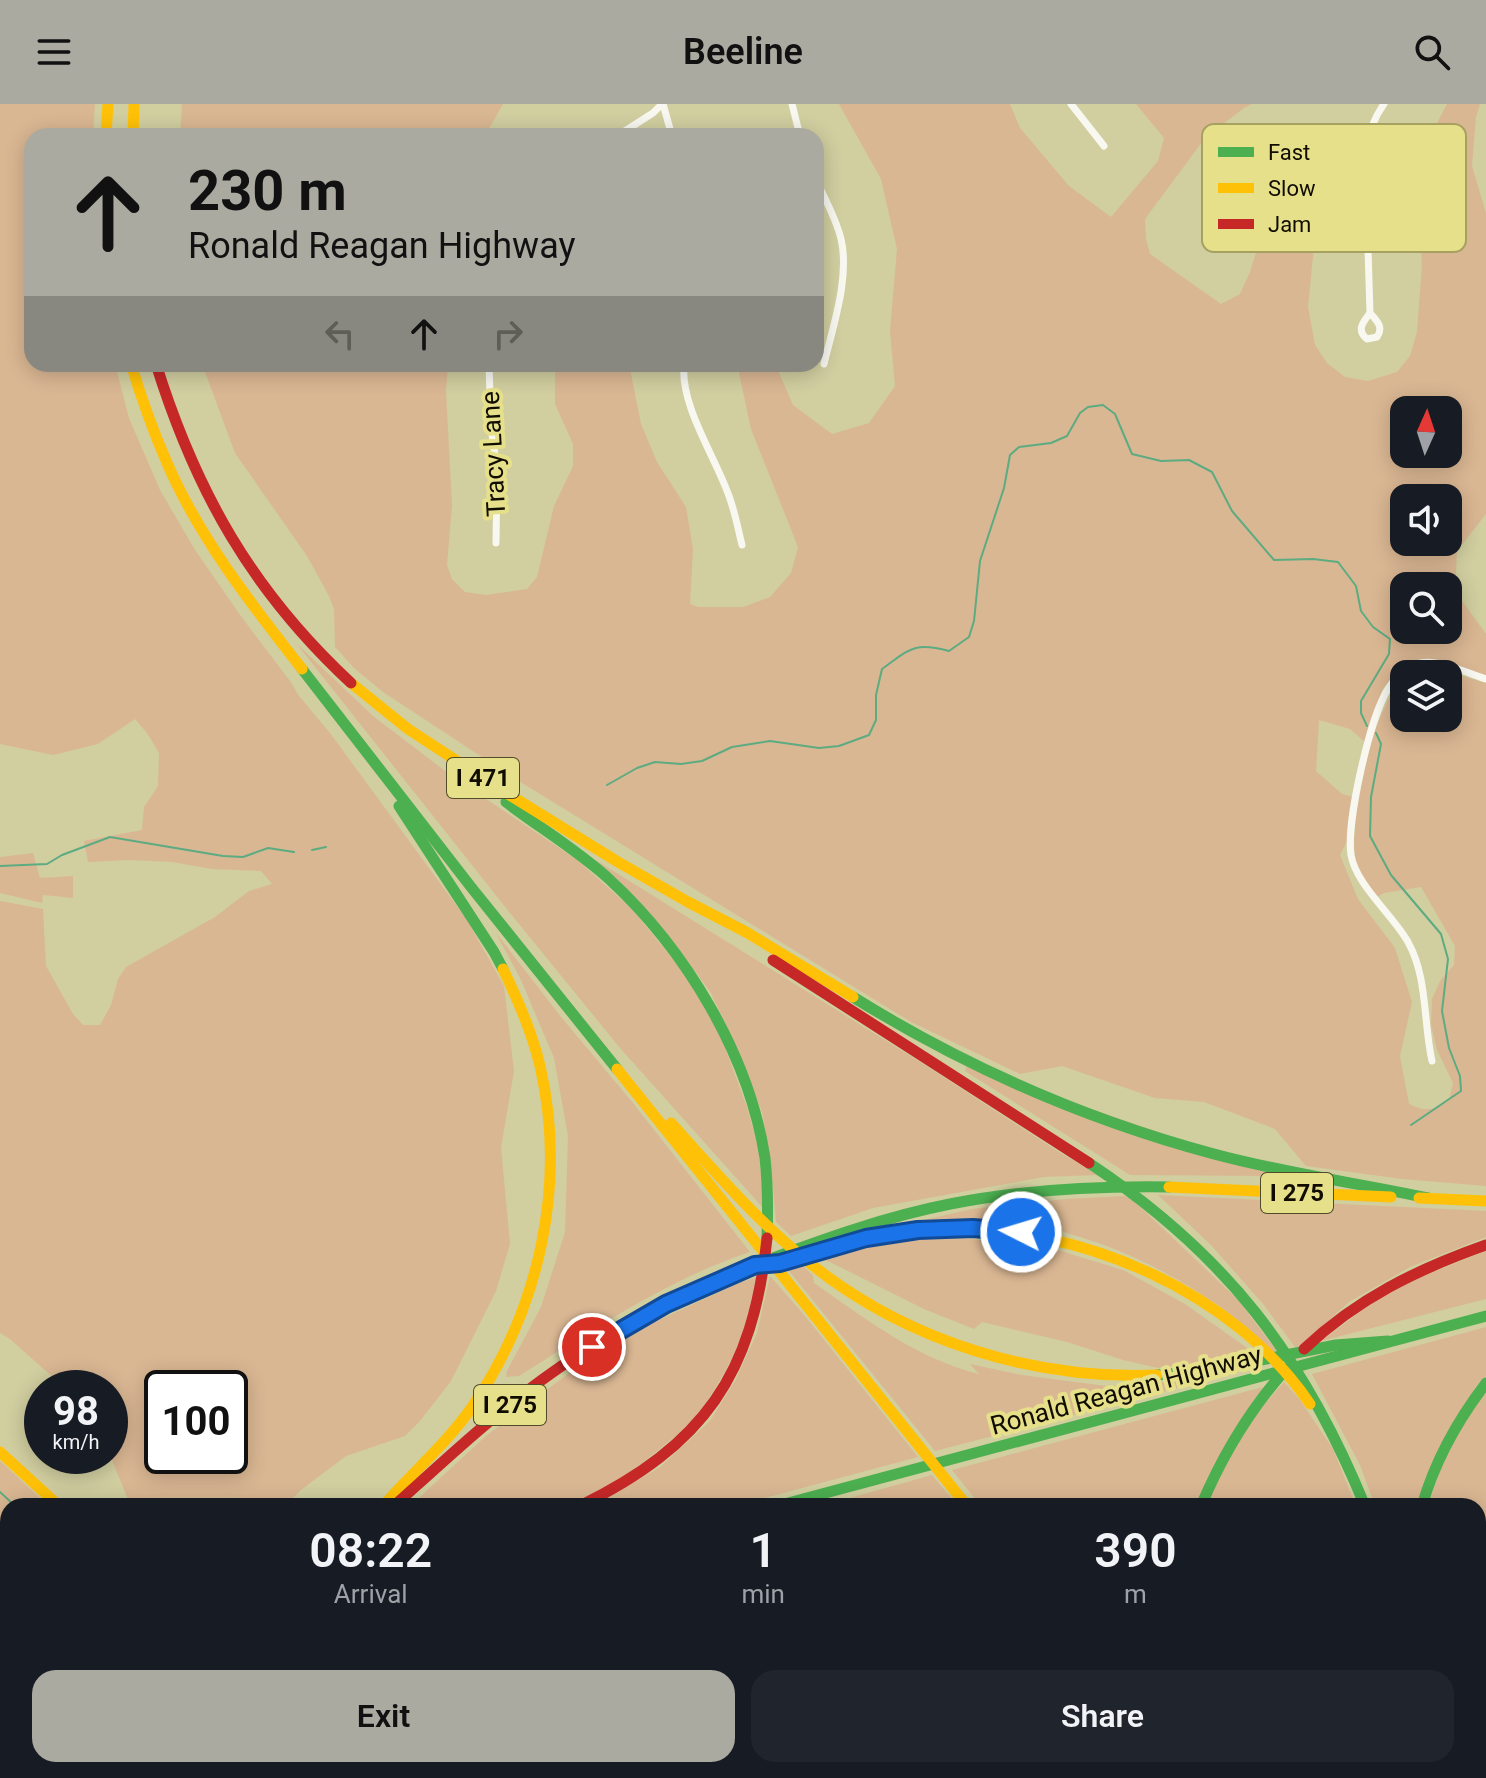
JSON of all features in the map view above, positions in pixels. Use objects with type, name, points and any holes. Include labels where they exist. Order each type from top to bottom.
[{"type":"main road","points":[[106,128],[108,104]]},
{"type":"main road","points":[[133,128],[134,104]]},
{"type":"main road","name":"I 471","points":[[133,372],[167,464],[217,554],[252,605],[471,887],[620,1071]]},
{"type":"main road","name":"I 471","points":[[158,372],[197,475],[228,534],[289,617],[327,658],[375,703],[420,737],[690,903]]},
{"type":"main road","points":[[420,737],[582,857],[616,886],[658,932],[706,1001],[729,1045],[755,1116],[768,1183],[768,1217],[764,1277],[753,1325],[732,1373],[713,1403],[686,1434],[642,1472],[595,1498]]},
{"type":"main road","points":[[378,767],[419,839],[494,952],[524,1013],[544,1083],[552,1158],[548,1223],[540,1261],[527,1303],[503,1359],[471,1408],[390,1498]]},
{"type":"main road","points":[[690,903],[722,918],[899,1025],[953,1054],[1074,1108],[1133,1130],[1247,1162],[1428,1198]]},
{"type":"main road","points":[[690,903],[716,924],[1103,1171],[1169,1221],[1212,1263],[1270,1329],[1301,1373],[1339,1443],[1362,1498]]},
{"type":"main road","points":[[620,1071],[649,1098],[735,1193],[799,1254],[866,1302],[912,1327],[953,1344],[1019,1363],[1094,1375],[1164,1376],[1235,1366],[1316,1348],[1388,1341]]},
{"type":"main road","points":[[620,1071],[961,1498]]},
{"type":"main road","name":"I 275","points":[[403,1498],[484,1425],[538,1383],[577,1356],[666,1304],[755,1265],[780,1263],[902,1215],[985,1198],[1084,1188],[1165,1187],[1486,1201]]},
{"type":"main road","points":[[820,1246],[893,1233],[973,1228],[1041,1235],[1114,1256],[1190,1294],[1243,1330],[1278,1362],[1339,1443]]},
{"type":"main road","points":[[1205,1498],[1236,1435],[1268,1389],[1299,1355],[1351,1310],[1414,1272],[1486,1245]]},
{"type":"main road","name":"Ronald Reagan Highway","points":[[807,1498],[1486,1316]]},
{"type":"main road","points":[[1424,1498],[1449,1435],[1486,1383]]},
{"type":"main road","points":[[0,1452],[50,1498]]},
{"type":"street","points":[[630,128],[663,104],[670,128]]},
{"type":"street","points":[[792,104],[798,128]]},
{"type":"street","points":[[1071,104],[1104,146]]},
{"type":"street","points":[[1372,124],[1384,104]]},
{"type":"street","points":[[824,198],[839,232],[843,256],[841,288],[824,364]]},
{"type":"street","points":[[1368,252],[1370,313]]},
{"type":"street","name":"Tracy Lane","points":[[489,372],[491,427],[497,471],[496,543]]},
{"type":"street","points":[[684,372],[688,398],[729,495],[742,545]]},
{"type":"street","points":[[1432,1061],[1421,975],[1408,943],[1376,901],[1353,862],[1351,848],[1355,801],[1368,741],[1379,709],[1389,687],[1399,675],[1421,663],[1432,662],[1486,679]]},
{"type":"shaded area","points":[[0,104],[95,104],[94,128],[24,128],[24,372],[117,372],[129,418],[160,490],[195,550],[299,696],[330,733],[467,920],[504,986],[514,1071],[501,1148],[510,1244],[496,1291],[451,1381],[420,1421],[405,1436],[346,1456],[293,1498],[127,1498],[118,1474],[128,1474],[128,1370],[45,1370],[0,1333],[0,901],[43,909],[46,966],[73,1014],[83,1025],[100,1025],[126,967],[215,917],[249,891],[272,884],[261,871],[212,869],[172,862],[88,862],[84,841],[142,830],[144,807],[158,786],[159,753],[135,719],[98,744],[53,755],[0,744]]},
{"type":"shaded area","points":[[182,104],[503,104],[488,128],[180,128]]},
{"type":"shaded area","points":[[839,104],[1010,104],[1020,128],[1069,186],[1111,217],[1158,161],[1164,138],[1136,104],[1252,104],[1223,124],[1202,124],[1202,142],[1145,219],[1150,254],[1221,304],[1240,294],[1256,252],[1314,252],[1308,307],[1315,345],[1327,363],[1345,377],[1368,381],[1397,372],[1410,356],[1417,332],[1421,252],[1466,252],[1466,124],[1437,124],[1447,104],[1480,104],[1472,166],[1486,213],[1486,514],[1462,545],[1462,484],[1390,484],[1390,556],[1457,556],[1456,572],[1390,572],[1390,644],[1462,644],[1462,601],[1486,634],[1486,676],[1462,668],[1462,660],[1390,660],[1390,681],[1383,688],[1365,742],[1350,729],[1319,720],[1316,771],[1342,794],[1353,797],[1349,837],[1340,855],[1358,899],[1395,948],[1412,1002],[1400,1056],[1409,1104],[1425,1109],[1434,1108],[1449,1100],[1453,1083],[1437,1050],[1431,1025],[1432,999],[1440,981],[1454,965],[1455,946],[1421,887],[1377,897],[1357,865],[1355,824],[1369,751],[1367,747],[1390,696],[1390,732],[1462,732],[1462,676],[1486,683],[1486,1186],[1306,1166],[1275,1129],[1204,1102],[1155,1098],[1062,1066],[1020,1074],[911,1022],[514,778],[383,692],[335,647],[334,609],[329,596],[307,556],[235,453],[205,372],[447,372],[452,505],[447,565],[452,579],[465,592],[486,595],[527,589],[537,577],[554,506],[573,466],[573,444],[555,404],[555,372],[631,372],[641,424],[657,462],[686,507],[693,549],[690,604],[698,607],[743,607],[770,597],[791,573],[798,547],[751,429],[739,372],[779,372],[793,405],[832,434],[869,423],[895,386],[890,331],[897,249],[881,179]]},
{"type":"shaded area","points":[[296,643],[373,716],[453,777],[576,859],[631,908],[685,974],[720,1034],[758,1147],[765,1210],[620,1048]]},
{"type":"shaded area","points":[[33,853],[40,878],[73,876],[73,898],[43,895],[42,903],[0,893],[0,857]]},
{"type":"shaded area","points":[[594,859],[1098,1175],[1044,1177],[873,1208],[791,1236],[776,1222],[762,1112],[711,993],[678,948]]},
{"type":"shaded area","points":[[496,933],[750,1252],[660,1291],[519,1376],[506,1377],[541,1307],[565,1232],[568,1136],[554,1058],[521,980]]},
{"type":"shaded area","points":[[967,1066],[1285,1176],[1130,1175],[965,1071]]},
{"type":"shaded area","points":[[1158,1195],[1486,1211],[1486,1237],[1410,1267],[1349,1302],[1301,1346],[1295,1347],[1264,1305],[1211,1245]]},
{"type":"shaded area","points":[[1125,1196],[1134,1201],[1237,1299],[1277,1351],[1194,1289],[1104,1245],[1040,1226],[1006,1222],[906,1224],[972,1209]]},
{"type":"shaded area","points":[[944,1236],[1051,1248],[1123,1270],[1185,1304],[1257,1355],[1158,1368],[982,1322],[974,1329],[924,1309],[813,1256]]},
{"type":"shaded area","points":[[1486,1251],[1486,1299],[1321,1341],[1391,1289]]},
{"type":"shaded area","points":[[798,1262],[813,1275],[814,1283],[873,1324],[934,1359],[979,1374],[970,1364],[1022,1375],[1106,1386],[1200,1380],[935,1451],[785,1266]]},
{"type":"shaded area","points":[[770,1276],[918,1457],[765,1498],[608,1498],[660,1467],[710,1421],[735,1381],[757,1333]]},
{"type":"shaded area","points":[[759,1277],[749,1316],[725,1371],[691,1422],[645,1461],[585,1498],[419,1498],[486,1436],[573,1370],[646,1326],[741,1282]]},
{"type":"shaded area","points":[[1486,1327],[1486,1376],[1476,1386],[1421,1498],[1372,1498],[1360,1465],[1312,1374]]},
{"type":"shaded area","points":[[1284,1382],[1333,1449],[1353,1498],[1209,1498],[1257,1412]]},
{"type":"shaded area","points":[[1263,1387],[1200,1498],[975,1498],[952,1470]]},
{"type":"shaded area","points":[[1486,1391],[1486,1498],[1431,1498],[1456,1434]]},
{"type":"shaded area","points":[[0,1461],[40,1498],[0,1498]]},
{"type":"shaded area","points":[[932,1475],[951,1498],[850,1498]]},
{"type":"waterway","points":[[607,785],[655,762],[681,764],[702,761],[732,747],[770,741],[819,748],[839,746],[869,735],[876,720],[876,695],[882,669],[912,649],[927,647],[949,651],[969,637],[974,621],[980,561],[1004,488],[1010,455],[1019,447],[1051,443],[1067,436],[1080,413],[1088,407],[1103,405],[1115,414],[1132,454],[1161,461],[1189,460],[1212,472],[1232,511],[1274,560],[1338,562],[1356,586],[1361,611],[1373,627],[1390,639],[1389,654],[1361,701],[1361,713],[1367,726]]},
{"type":"waterway","points":[[1376,733],[1381,744],[1371,797],[1370,836],[1391,875],[1441,934],[1448,959],[1442,1011],[1449,1048],[1460,1076],[1461,1091],[1411,1125]]},
{"type":"waterway","points":[[0,866],[47,864],[110,837],[223,856],[243,857],[268,848],[294,852]]},
{"type":"waterway","points":[[312,850],[326,847]]},
{"type":"waterway","points":[[0,1492],[6,1498]]},
{"type":"traffic: fast","points":[[302,669],[617,1069]]},
{"type":"traffic: fast","points":[[506,802],[609,879],[663,938],[710,1006],[745,1080],[757,1119],[766,1168],[767,1238]]},
{"type":"traffic: fast","points":[[399,806],[503,969]]},
{"type":"traffic: fast","points":[[853,997],[983,1068],[1120,1125],[1240,1161],[1428,1198]]},
{"type":"traffic: fast","points":[[1089,1163],[1181,1234],[1255,1312],[1287,1355],[1315,1402],[1361,1498]]},
{"type":"traffic: fast","points":[[757,1264],[852,1230],[950,1204],[1059,1190],[1169,1187]]},
{"type":"traffic: fast","points":[[807,1498],[1486,1316]]},
{"type":"traffic: fast","points":[[1157,1375],[1216,1369],[1336,1345],[1388,1341]]},
{"type":"traffic: fast","points":[[1205,1498],[1237,1435],[1285,1370]]},
{"type":"traffic: fast","points":[[1425,1498],[1448,1442],[1486,1383]]},
{"type":"traffic: slow","points":[[106,128],[108,104]]},
{"type":"traffic: slow","points":[[133,128],[134,104]]},
{"type":"traffic: slow","points":[[134,372],[162,451],[195,518],[246,596],[302,669]]},
{"type":"traffic: slow","points":[[351,683],[408,729],[503,791],[618,862],[746,932],[853,997]]},
{"type":"traffic: slow","points":[[390,1498],[462,1420],[496,1369],[531,1286],[542,1243],[550,1155],[548,1110],[533,1041],[503,969]]},
{"type":"traffic: slow","points":[[617,1069],[961,1498]]},
{"type":"traffic: slow","points":[[671,1123],[738,1197],[793,1249],[850,1292],[890,1315],[975,1351],[1020,1363],[1065,1371],[1157,1375]]},
{"type":"traffic: slow","points":[[1169,1187],[1391,1197]]},
{"type":"traffic: slow","points":[[1419,1198],[1486,1201]]},
{"type":"traffic: slow","points":[[803,1256],[856,1241],[946,1228],[997,1230],[1049,1239],[1100,1253],[1150,1273],[1197,1298],[1240,1329],[1278,1364],[1310,1404]]},
{"type":"traffic: slow","points":[[0,1452],[50,1498]]},
{"type":"traffic: jam","points":[[159,372],[189,455],[231,537],[284,612],[351,683]]},
{"type":"traffic: jam","points":[[773,960],[1089,1163]]},
{"type":"traffic: jam","points":[[595,1498],[660,1458],[690,1431],[715,1400],[734,1367],[749,1329],[760,1286],[767,1238]]},
{"type":"traffic: jam","points":[[1304,1349],[1345,1315],[1389,1287],[1486,1245]]},
{"type":"traffic: jam","points":[[403,1498],[532,1387],[601,1340],[703,1286],[757,1264]]},
{"type":"route","points":[[592,1347],[666,1304],[755,1265],[780,1263],[841,1244],[893,1233],[944,1228],[1021,1232]]}]
